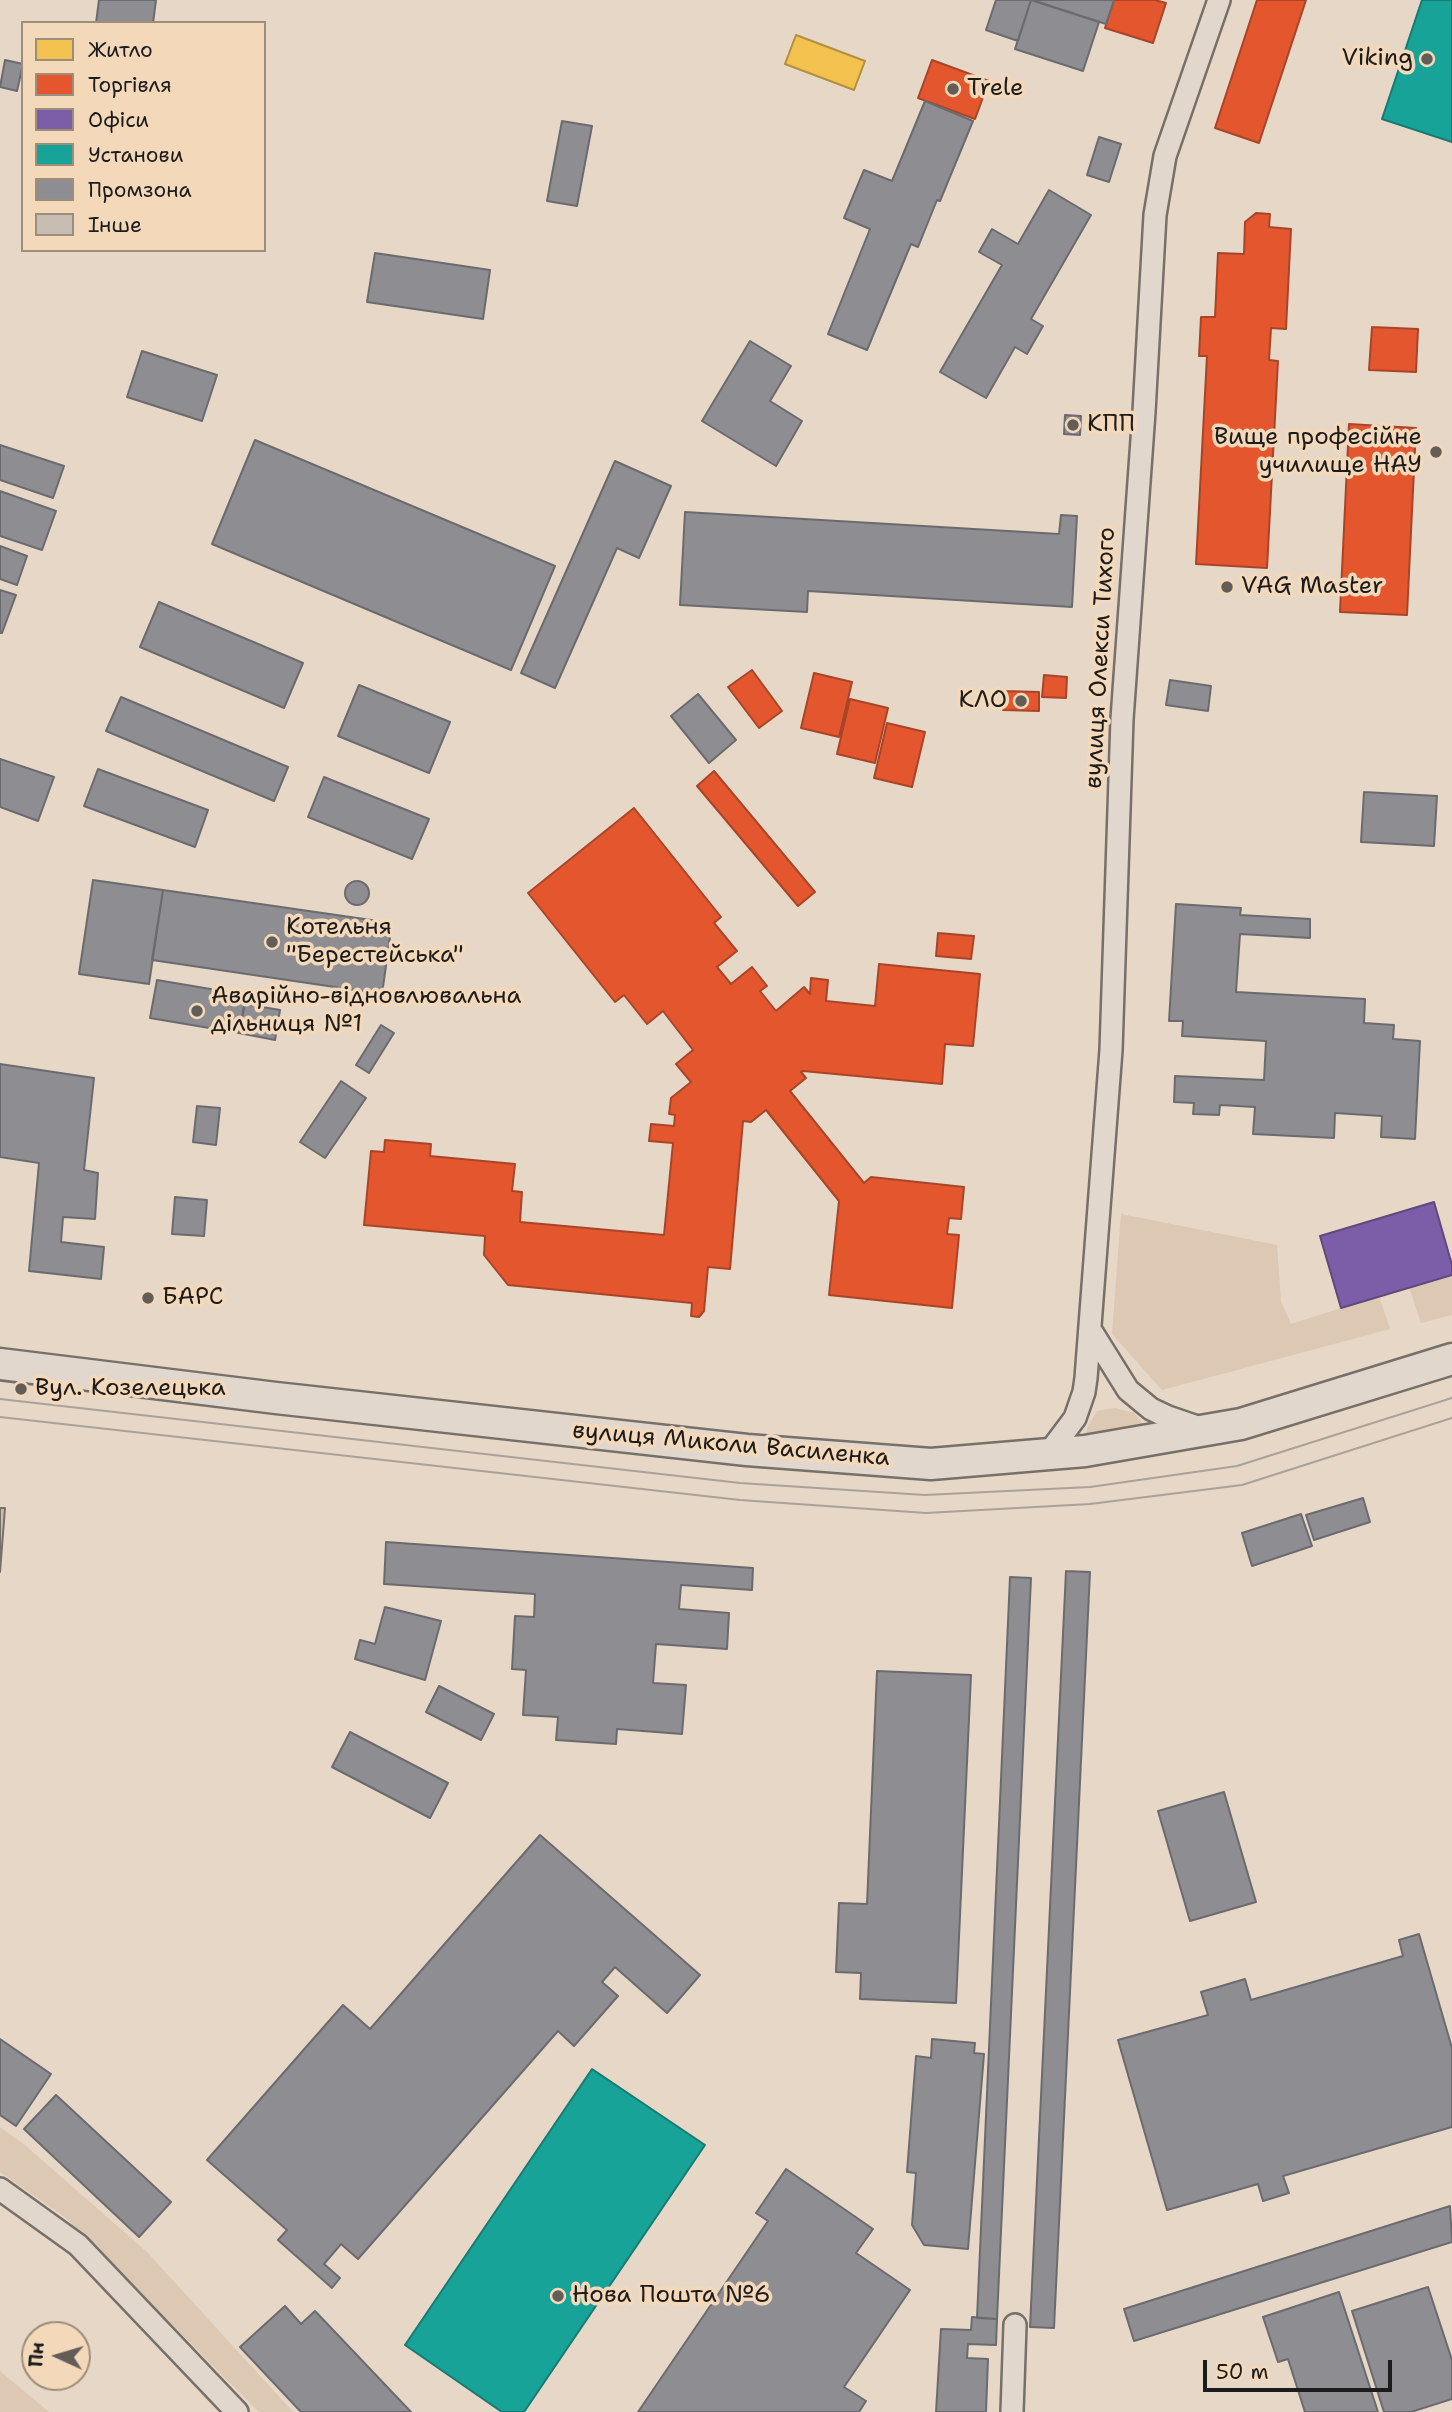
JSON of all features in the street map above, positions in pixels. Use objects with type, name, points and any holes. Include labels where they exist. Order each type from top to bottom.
[{"type":"main road","name":"вулиця Миколи Василенка","points":[[0,1364],[747,1450],[931,1464],[1085,1451],[1241,1424],[1452,1359]]},
{"type":"street","name":"вулиця Олекси Тихого","points":[[1048,1454],[1075,1418],[1084,1392],[1090,1329],[1111,1050],[1122,719],[1155,215],[1165,156],[1219,0]]},
{"type":"street","points":[[1090,1329],[1128,1390],[1150,1409],[1208,1430]]},
{"type":"street","points":[[0,2189],[78,2245],[237,2412]]},
{"type":"street","points":[[1012,2412],[1015,2325]]},
{"type":"shaded area","points":[[1121,1214],[1277,1245],[1281,1301],[1291,1324],[1379,1296],[1390,1329],[1162,1390],[1112,1334]]},
{"type":"shaded area","points":[[1452,1275],[1452,1315],[1421,1323],[1409,1287]]},
{"type":"shaded area","points":[[1115,1408],[1134,1413],[1146,1428],[1084,1439],[1097,1411]]},
{"type":"shaded area","points":[[0,2127],[26,2146],[148,2253],[293,2412],[259,2412],[66,2218],[0,2172]]},
{"type":"shaded area","points":[[0,2371],[49,2412],[0,2412]]},
{"type":"building: Житло","points":[[796,35],[865,61],[854,90],[785,64]]},
{"type":"building: Торгівля","points":[[1114,0],[1155,0],[1166,3],[1153,43],[1105,28]]},
{"type":"building: Торгівля","points":[[1257,0],[1306,0],[1259,143],[1215,128]]},
{"type":"building: Торгівля","name":"Trele","points":[[932,60],[989,81],[975,119],[918,98]]},
{"type":"building: Торгівля","points":[[1256,213],[1270,214],[1269,227],[1291,229],[1286,329],[1271,328],[1269,360],[1278,361],[1267,568],[1196,564],[1207,356],[1199,356],[1201,317],[1215,317],[1218,253],[1244,254],[1245,222]]},
{"type":"building: Торгівля","points":[[1372,327],[1418,329],[1416,372],[1369,370]]},
{"type":"building: Торгівля","points":[[1349,424],[1416,428],[1407,615],[1340,612]]},
{"type":"building: Торгівля","points":[[752,670],[782,711],[759,728],[728,687]]},
{"type":"building: Торгівля","points":[[814,673],[852,682],[839,737],[801,728]]},
{"type":"building: Торгівля","points":[[1044,675],[1067,677],[1066,698],[1042,697]]},
{"type":"building: Торгівля","name":"КЛО","points":[[1004,691],[1039,692],[1039,711],[1003,710]]},
{"type":"building: Торгівля","points":[[850,699],[888,708],[875,763],[837,754]]},
{"type":"building: Торгівля","points":[[887,723],[925,732],[912,787],[874,778]]},
{"type":"building: Торгівля","points":[[714,771],[815,892],[798,906],[697,786]]},
{"type":"building: Торгівля","points":[[634,808],[721,917],[714,923],[737,951],[717,967],[731,984],[752,967],[767,986],[760,991],[776,1011],[804,987],[810,994],[811,978],[828,980],[826,1001],[875,1006],[879,964],[980,974],[973,1046],[945,1044],[942,1084],[803,1071],[801,1072],[806,1078],[790,1091],[864,1183],[871,1177],[964,1187],[961,1219],[949,1218],[947,1234],[959,1235],[952,1308],[829,1295],[839,1201],[766,1110],[751,1122],[743,1121],[730,1269],[708,1267],[704,1311],[699,1317],[691,1316],[692,1303],[508,1285],[484,1255],[485,1236],[364,1225],[371,1151],[384,1152],[385,1140],[431,1144],[430,1156],[515,1164],[512,1191],[522,1192],[520,1222],[664,1235],[673,1143],[649,1141],[651,1124],[674,1126],[675,1115],[669,1114],[671,1098],[691,1082],[676,1064],[693,1050],[663,1011],[647,1024],[624,995],[615,1002],[528,893]]},
{"type":"building: Торгівля","points":[[938,933],[974,936],[971,959],[936,956]]},
{"type":"building: Офіси","points":[[1434,1202],[1452,1265],[1452,1275],[1341,1308],[1320,1236]]},
{"type":"building: Установи","name":"Viking","points":[[1422,0],[1452,0],[1452,142],[1382,119]]},
{"type":"building: Установи","points":[[592,2069],[705,2145],[524,2412],[502,2412],[405,2345]]},
{"type":"building: Промзона","points":[[99,0],[156,0],[153,21],[96,21]]},
{"type":"building: Промзона","points":[[996,0],[1031,0],[1018,41],[986,30]]},
{"type":"building: Промзона","points":[[1031,0],[1099,22],[1083,71],[1015,49]]},
{"type":"building: Промзона","points":[[1032,0],[1114,0],[1106,24]]},
{"type":"building: Промзона","points":[[5,60],[21,64],[17,91],[0,87]]},
{"type":"building: Промзона","points":[[925,101],[973,121],[918,247],[911,244],[867,350],[828,334],[870,229],[844,218],[864,170],[892,181]]},
{"type":"building: Промзона","points":[[562,121],[592,126],[577,206],[547,201]]},
{"type":"building: Промзона","points":[[1099,137],[1121,144],[1109,182],[1087,175]]},
{"type":"building: Промзона","points":[[1049,190],[1091,215],[1031,319],[1043,326],[1027,354],[1015,347],[986,398],[940,372],[1002,265],[979,252],[992,229],[1018,244]]},
{"type":"building: Промзона","points":[[375,253],[490,270],[483,319],[367,302]]},
{"type":"building: Промзона","points":[[750,341],[791,366],[770,401],[802,421],[776,466],[702,421]]},
{"type":"building: Промзона","points":[[142,351],[217,375],[202,421],[127,397]]},
{"type":"building: Промзона","name":"КПП","points":[[1065,415],[1081,416],[1080,435],[1064,434]]},
{"type":"building: Промзона","points":[[255,440],[555,566],[511,670],[212,544]]},
{"type":"building: Промзона","points":[[0,445],[64,466],[53,498],[0,480]]},
{"type":"building: Промзона","points":[[615,461],[671,486],[639,558],[617,548],[555,688],[521,673]]},
{"type":"building: Промзона","points":[[0,491],[56,511],[42,550],[0,536]]},
{"type":"building: Промзона","points":[[685,512],[1059,534],[1061,515],[1077,516],[1072,607],[808,591],[807,612],[680,605]]},
{"type":"building: Промзона","points":[[0,546],[27,556],[17,585],[0,579]]},
{"type":"building: Промзона","points":[[0,590],[16,595],[2,633],[0,633]]},
{"type":"building: Промзона","points":[[159,602],[303,663],[284,708],[140,647]]},
{"type":"building: Промзона","points":[[1170,680],[1211,686],[1208,711],[1166,705]]},
{"type":"building: Промзона","points":[[359,685],[450,722],[429,773],[338,736]]},
{"type":"building: Промзона","points":[[698,694],[736,740],[709,763],[671,716]]},
{"type":"building: Промзона","points":[[121,697],[288,767],[274,801],[106,731]]},
{"type":"building: Промзона","points":[[0,759],[54,777],[38,821],[0,807]]},
{"type":"building: Промзона","points":[[98,769],[208,810],[195,847],[84,806]]},
{"type":"building: Промзона","points":[[324,777],[429,819],[412,859],[308,817]]},
{"type":"building: Промзона","points":[[1364,792],[1437,796],[1434,846],[1361,842]]},
{"type":"building: Промзона","points":[[93,880],[163,890],[149,984],[79,974]]},
{"type":"building: Промзона","points":[[357,881],[366,884],[369,893],[366,902],[357,905],[348,902],[345,893],[348,884]]},
{"type":"building: Промзона","name":"Котельня \"Берестейська\"","points":[[163,890],[392,923],[382,994],[152,960]]},
{"type":"building: Промзона","points":[[1176,904],[1241,908],[1240,915],[1310,919],[1310,938],[1240,934],[1236,992],[1365,999],[1364,1023],[1394,1025],[1393,1039],[1420,1041],[1415,1139],[1381,1137],[1382,1116],[1335,1113],[1334,1138],[1253,1134],[1255,1107],[1220,1105],[1219,1115],[1193,1114],[1194,1103],[1174,1102],[1175,1076],[1264,1080],[1266,1041],[1182,1036],[1183,1021],[1169,1021]]},
{"type":"building: Промзона","name":"Аварійно-відновлювальна дільниця №1","points":[[157,980],[246,995],[239,1033],[150,1018]]},
{"type":"building: Промзона","points":[[245,1004],[280,1010],[275,1040],[239,1033]]},
{"type":"building: Промзона","points":[[381,1025],[394,1033],[369,1073],[356,1065]]},
{"type":"building: Промзона","points":[[0,1064],[94,1078],[84,1170],[98,1173],[95,1219],[63,1217],[61,1242],[104,1247],[101,1279],[29,1271],[39,1163],[0,1157]]},
{"type":"building: Промзона","points":[[341,1081],[366,1098],[325,1158],[300,1142]]},
{"type":"building: Промзона","points":[[197,1106],[220,1108],[216,1145],[193,1142]]},
{"type":"building: Промзона","points":[[175,1197],[207,1200],[204,1236],[172,1234]]},
{"type":"building: Промзона","points":[[1363,1498],[1370,1522],[1314,1540],[1306,1515]]},
{"type":"building: Промзона","points":[[1301,1514],[1312,1546],[1252,1566],[1242,1533]]},
{"type":"building: Промзона","points":[[386,1542],[753,1568],[752,1590],[681,1585],[679,1609],[729,1613],[727,1649],[656,1644],[653,1683],[686,1685],[682,1734],[617,1729],[616,1744],[556,1740],[558,1717],[523,1715],[526,1670],[512,1669],[515,1616],[534,1617],[535,1594],[384,1584]]},
{"type":"building: Промзона","points":[[1066,1571],[1090,1572],[1054,2328],[1030,2327]]},
{"type":"building: Промзона","points":[[1010,1577],[1031,1578],[997,2319],[977,2318]]},
{"type":"building: Промзона","points":[[385,1607],[441,1621],[425,1680],[355,1659],[360,1640],[375,1644]]},
{"type":"building: Промзона","points":[[877,1671],[971,1675],[956,2003],[860,1999],[861,1973],[836,1972],[839,1903],[867,1904]]},
{"type":"building: Промзона","points":[[439,1686],[494,1714],[481,1740],[426,1712]]},
{"type":"building: Промзона","points":[[350,1732],[448,1783],[430,1818],[332,1767]]},
{"type":"building: Промзона","points":[[1224,1792],[1256,1902],[1190,1921],[1158,1811]]},
{"type":"building: Промзона","points":[[540,1835],[700,1975],[667,2013],[615,1967],[602,1982],[618,1996],[574,2046],[558,2031],[358,2259],[341,2244],[324,2264],[340,2278],[332,2288],[278,2240],[287,2230],[207,2160],[343,2005],[370,2029]]},
{"type":"building: Промзона","points":[[1419,1934],[1452,2048],[1452,2127],[1283,2176],[1289,2193],[1263,2201],[1258,2184],[1167,2210],[1118,2040],[1208,2015],[1201,1992],[1245,1979],[1251,2000],[1403,1956],[1399,1940]]},
{"type":"building: Промзона","points":[[0,2039],[51,2074],[16,2126],[0,2115]]},
{"type":"building: Промзона","points":[[932,2039],[975,2043],[974,2053],[984,2054],[968,2249],[924,2245],[912,2225],[916,2173],[907,2172],[916,2056],[931,2058]]},
{"type":"building: Промзона","points":[[56,2095],[171,2202],[139,2237],[24,2129]]},
{"type":"building: Промзона","points":[[786,2169],[873,2229],[856,2253],[910,2290],[844,2387],[866,2401],[859,2412],[638,2412],[768,2221],[756,2213]]},
{"type":"building: Промзона","points":[[1450,2206],[1452,2242],[1134,2341],[1124,2309]]},
{"type":"building: Промзона","points":[[1428,2287],[1452,2360],[1452,2399],[1411,2412],[1384,2412],[1352,2311]]},
{"type":"building: Промзона","points":[[1339,2292],[1378,2412],[1305,2412],[1288,2359],[1278,2362],[1263,2317]]},
{"type":"building: Промзона","points":[[285,2306],[301,2324],[315,2311],[411,2412],[301,2412],[240,2347]]},
{"type":"building: Промзона","points":[[972,2317],[997,2319],[996,2345],[968,2344],[967,2358],[988,2359],[986,2412],[936,2412],[941,2329],[971,2330]]},
{"type":"building: Інше","points":[[0,1508],[5,1508],[0,1572]]},
{"type":"tram line","points":[[0,1399],[740,1483],[925,1495],[1090,1487],[1237,1466],[1452,1398]]},
{"type":"tram line","points":[[0,1417],[740,1500],[926,1513],[1090,1504],[1242,1485],[1452,1418]]},
{"type":"place","name":"Viking","points":[[1427,59]]},
{"type":"place","name":"Trele","points":[[953,89]]},
{"type":"place","name":"КПП","points":[[1073,425]]},
{"type":"place","name":"Вище професійне училище НАУ","points":[[1436,452]]},
{"type":"place","name":"VAG Master","points":[[1227,587]]},
{"type":"place","name":"КЛО","points":[[1021,701]]},
{"type":"place","name":"Котельня \"Берестейська\"","points":[[272,942]]},
{"type":"place","name":"Аварійно-відновлювальна дільниця №1","points":[[197,1011]]},
{"type":"place","name":"БАРС","points":[[148,1298]]},
{"type":"place","name":"Вул. Козелецька","points":[[21,1389]]},
{"type":"place","name":"Нова Пошта №6","points":[[558,2296]]}]
